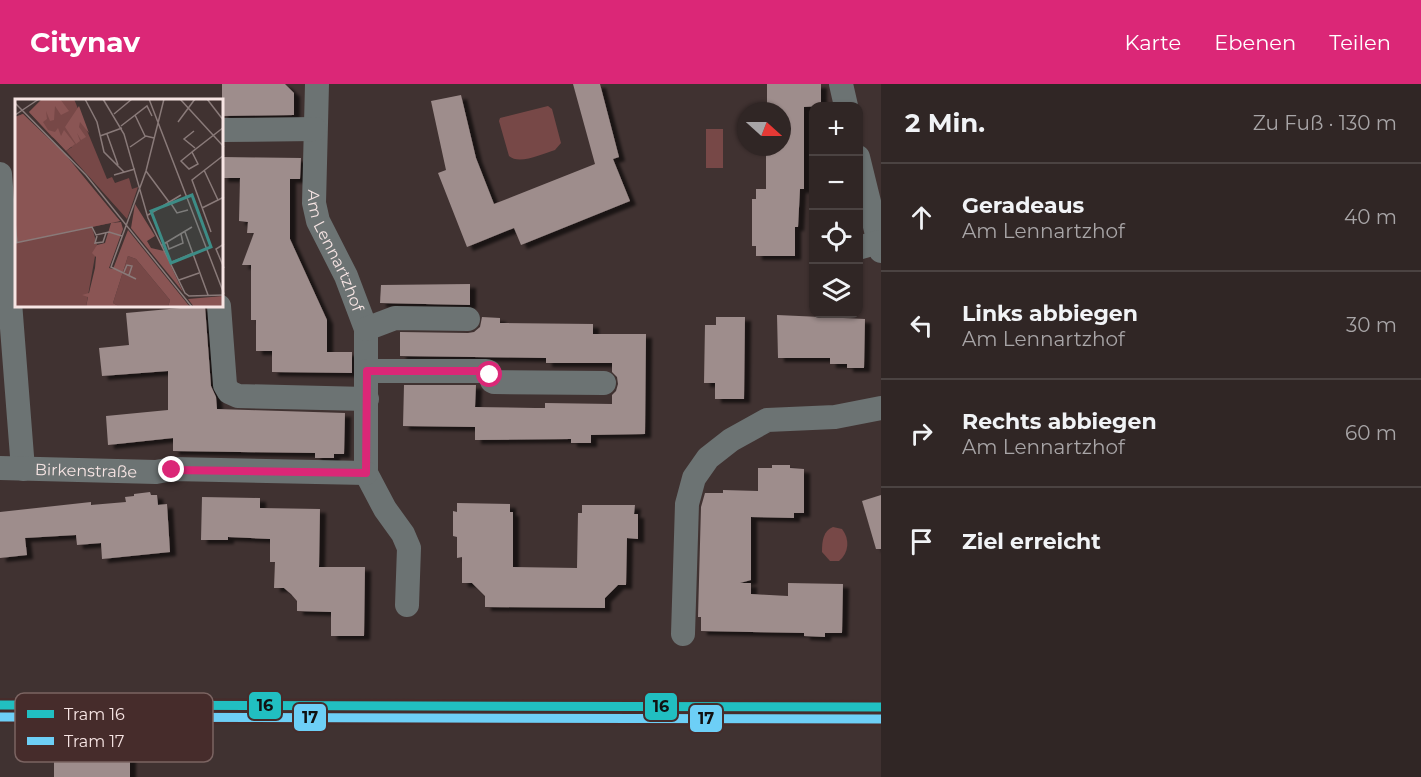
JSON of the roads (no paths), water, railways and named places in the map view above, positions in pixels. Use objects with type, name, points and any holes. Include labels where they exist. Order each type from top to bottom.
[{"type":"street","name":"Am Lennartzhof","points":[[317,84],[314,202],[318,221],[346,276],[366,329],[366,473],[385,509],[404,534],[409,548],[408,605]]},
{"type":"street","points":[[841,84],[845,102]]},
{"type":"street","points":[[224,129],[315,129]]},
{"type":"street","points":[[0,174],[12,469]]},
{"type":"street","points":[[863,188],[873,247]]},
{"type":"street","points":[[219,308],[225,385],[229,392],[238,396],[367,399]]},
{"type":"street","points":[[366,329],[395,318],[468,319]]},
{"type":"street","points":[[367,371],[486,371],[489,372],[494,382],[604,383]]},
{"type":"street","points":[[683,634],[687,504],[694,478],[708,458],[731,440],[767,420],[834,417],[881,408]]},
{"type":"street","name":"Birkenstraße","points":[[12,469],[366,473]]},
{"type":"tram line","name":"16","points":[[0,705],[15,705]]},
{"type":"tram line","name":"16","points":[[213,705],[881,707]]},
{"type":"tram line","name":"17","points":[[0,717],[15,717]]},
{"type":"tram line","name":"17","points":[[213,717],[881,719]]}]
